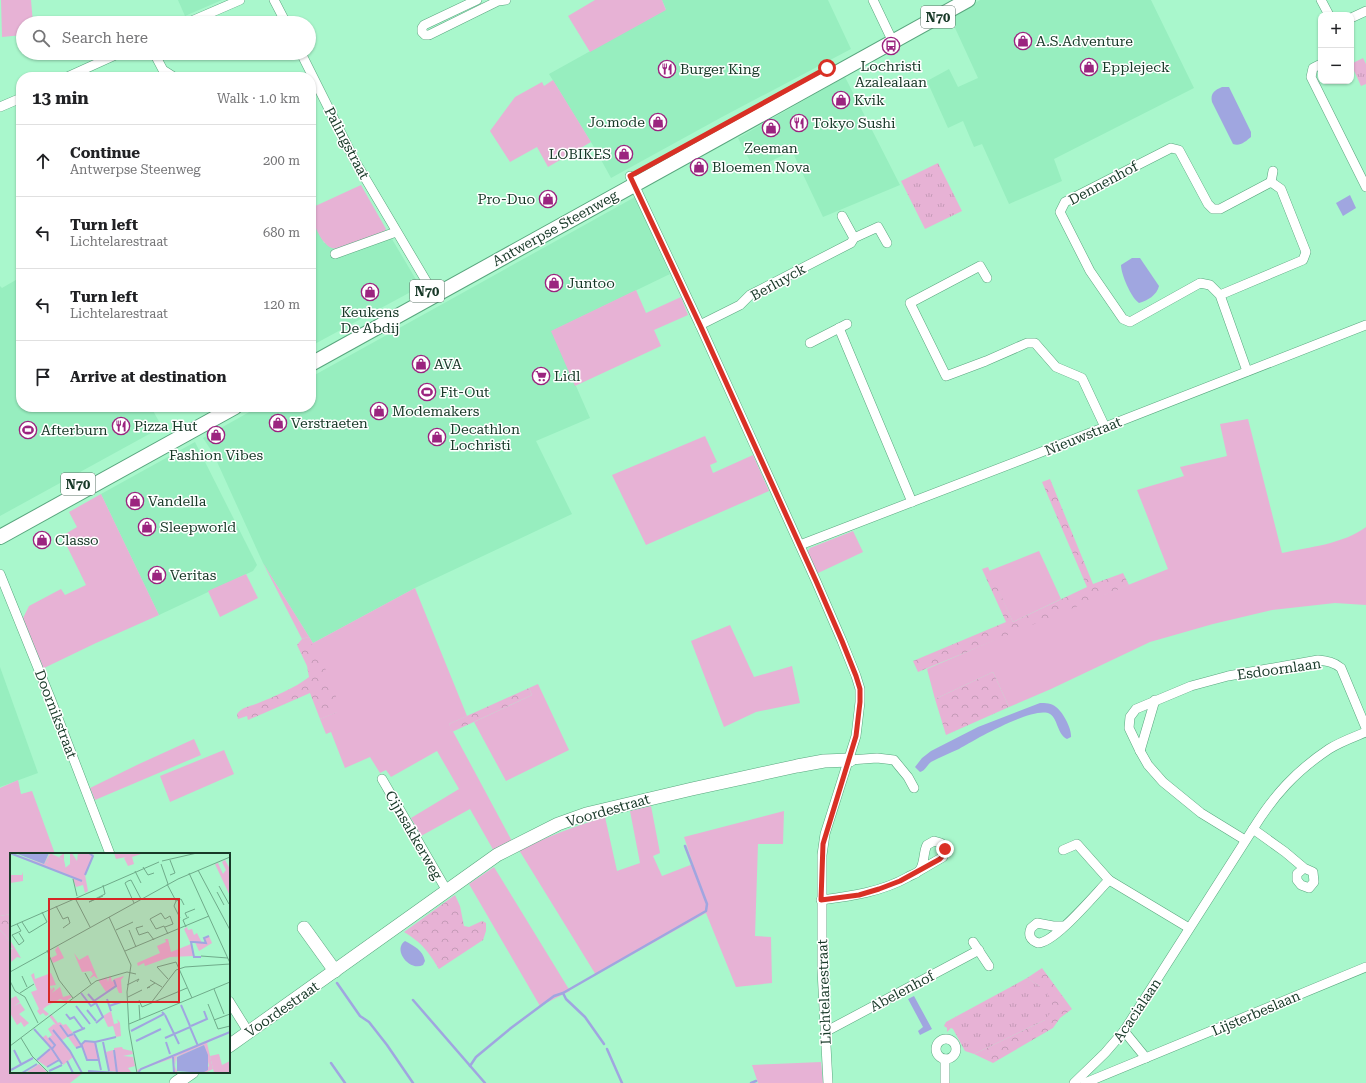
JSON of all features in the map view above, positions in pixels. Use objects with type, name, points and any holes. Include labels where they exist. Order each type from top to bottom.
[{"type":"main road","name":"Antwerpse Steenweg","points":[[890,38],[951,0]]},
{"type":"main road","name":"Antwerpse Steenweg","points":[[316,361],[433,292],[632,180],[890,38],[968,0]]},
{"type":"main road","name":"Antwerpse Steenweg","points":[[316,352],[433,292]]},
{"type":"main road","name":"N70","points":[[0,528],[209,412]]},
{"type":"main road","name":"N70","points":[[0,537],[226,412]]},
{"type":"street","points":[[203,16],[240,0]]},
{"type":"street","points":[[274,0],[282,16]]},
{"type":"street","points":[[477,0],[424,25],[422,32],[425,35],[429,35],[500,0]]},
{"type":"street","points":[[873,0],[890,38]]},
{"type":"street","points":[[1321,0],[1327,12]]},
{"type":"street","points":[[1354,17],[1366,11]]},
{"type":"street","points":[[85,72],[107,60]]},
{"type":"street","points":[[158,60],[163,70],[166,72]]},
{"type":"street","name":"Palingstraat","points":[[304,60],[310,72]]},
{"type":"street","points":[[1318,66],[1313,68],[1311,77],[1366,187]]},
{"type":"street","name":"Palingstraat","points":[[316,83],[355,161],[433,292]]},
{"type":"street","points":[[0,107],[16,100]]},
{"type":"street","name":"Dennenhof","points":[[1220,295],[1210,285],[1200,283],[1130,322],[1123,319],[1090,271],[1060,212],[1065,202],[1171,148],[1179,150],[1208,204],[1213,209],[1220,209],[1271,182]]},
{"type":"street","points":[[1247,371],[1220,295],[1303,260],[1306,252],[1281,189],[1271,182],[1273,171]]},
{"type":"street","name":"Lichtelarestraat","points":[[632,180],[800,545],[842,641],[860,689],[856,736],[850,760],[823,844],[821,900],[822,970],[828,1083]]},
{"type":"street","points":[[842,216],[854,238]]},
{"type":"street","name":"Berluyck","points":[[700,325],[740,305],[750,295],[851,244],[854,238],[878,226],[887,243]]},
{"type":"street","points":[[335,254],[396,232]]},
{"type":"street","points":[[987,278],[980,266],[910,303],[946,376],[986,361],[1027,343],[1035,344],[1056,367],[1082,378],[1105,427]]},
{"type":"street","name":"Nieuwstraat","points":[[800,545],[1366,325]]},
{"type":"street","points":[[810,343],[843,326],[912,502]]},
{"type":"street","name":"Doornikstraat","points":[[0,574],[51,700],[110,853]]},
{"type":"street","name":"Esdoornlaan","points":[[1245,840],[1201,813],[1163,782],[1148,765],[1129,728],[1130,717],[1136,709],[1191,686],[1228,676],[1318,660],[1336,664],[1341,668],[1366,728]]},
{"type":"street","points":[[1140,751],[1155,700]]},
{"type":"street","name":"Acacialaan","points":[[1074,1083],[1105,1053],[1124,1031],[1245,840],[1264,811],[1283,787],[1330,748],[1366,732]]},
{"type":"street","points":[[850,760],[877,758],[894,760],[908,777],[914,788]]},
{"type":"street","name":"Voordestraat","points":[[230,1045],[335,972],[497,855],[558,824],[586,814],[692,788],[824,761],[850,760]]},
{"type":"street","name":"Cijnsakkerweg","points":[[382,779],[447,891]]},
{"type":"street","points":[[1253,829],[1304,868]]},
{"type":"street","points":[[1063,850],[1077,844],[1109,880],[1188,928]]},
{"type":"street","points":[[821,900],[859,895],[900,881],[919,871]]},
{"type":"street","points":[[1064,926],[1109,880]]},
{"type":"street","points":[[304,928],[335,972]]},
{"type":"street","points":[[973,942],[989,966]]},
{"type":"street","name":"Abelenhof","points":[[826,1032],[979,950]]},
{"type":"street","name":"Lijsterbeslaan","points":[[1084,1083],[1366,967]]},
{"type":"street","points":[[230,1003],[248,1033]]},
{"type":"street","points":[[1124,1031],[1146,1058]]},
{"type":"street","points":[[945,1059],[945,1083]]},
{"type":"street","points":[[176,1083],[191,1073]]},
{"type":"shaded area","points":[[178,0],[222,0],[185,16]]},
{"type":"shaded area","points":[[662,0],[828,0],[851,49],[611,178],[594,147],[549,74],[666,9]]},
{"type":"shaded area","points":[[980,0],[1151,0],[1194,88],[1054,159],[1062,181],[1009,204],[982,144],[974,147],[963,121],[948,128],[927,81],[949,69],[958,87],[978,78],[950,17]]},
{"type":"shaded area","points":[[845,77],[900,185],[823,217],[792,151],[754,169],[738,138]]},
{"type":"shaded area","points":[[635,197],[670,274],[552,331],[590,418],[536,441],[572,514],[415,588],[313,643],[263,563],[213,453],[203,438],[249,412],[316,412],[316,374]]},
{"type":"shaded area","points":[[316,226],[324,243],[383,233],[386,229],[418,283],[418,288],[316,343]]},
{"type":"shaded area","points":[[16,280],[16,412],[154,412],[162,427],[0,516],[0,286],[2,288]]},
{"type":"shaded area","points":[[195,442],[257,565],[253,571],[159,615],[101,494]]},
{"type":"shaded area","points":[[0,667],[38,773],[0,787]]},
{"type":"green space","points":[[1,0],[31,0],[32,16],[16,16],[16,36],[2,37]]},
{"type":"green space","points":[[595,0],[662,0],[666,10],[590,52],[568,16]]},
{"type":"green space","points":[[1363,58],[1366,64],[1366,84],[1361,86],[1354,71],[1354,62]]},
{"type":"green space","points":[[553,80],[591,142],[548,167],[537,147],[510,162],[490,131],[515,97],[542,82],[544,86]]},
{"type":"green space","points":[[938,163],[962,211],[925,229],[901,181]]},
{"type":"green space","points":[[361,185],[386,229],[383,233],[336,249],[326,244],[317,231],[316,206]]},
{"type":"green space","points":[[636,290],[646,313],[681,297],[688,315],[654,330],[661,346],[575,386],[551,331]]},
{"type":"green space","points":[[1248,419],[1282,553],[1337,541],[1357,533],[1366,527],[1366,605],[1335,603],[1272,610],[1213,624],[1150,642],[1051,689],[1009,707],[993,672],[935,699],[927,669],[1036,622],[1168,569],[1137,490],[1184,476],[1180,467],[1227,456],[1220,424]]},
{"type":"green space","points":[[705,436],[717,462],[710,465],[713,473],[753,455],[769,491],[646,545],[612,475]]},
{"type":"green space","points":[[1050,479],[1093,584],[1123,573],[1129,585],[918,672],[913,661],[1006,622],[982,569],[988,567],[1013,622],[1087,587],[1042,482]]},
{"type":"green space","points":[[101,494],[159,615],[42,669],[22,620],[29,606],[61,589],[65,595],[86,585],[62,536],[77,527],[69,512]]},
{"type":"green space","points":[[853,531],[863,552],[816,574],[808,554],[810,548]]},
{"type":"green space","points":[[1039,551],[1061,599],[1013,622],[989,571]]},
{"type":"green space","points":[[263,563],[313,643],[415,588],[467,716],[449,724],[513,843],[495,853],[470,809],[421,836],[411,818],[459,789],[437,751],[391,777],[386,770],[380,773],[370,757],[345,768],[331,732],[326,734],[320,719],[337,712],[308,637],[302,639]]},
{"type":"green space","points":[[246,574],[258,598],[220,617],[208,591]]},
{"type":"green space","points":[[730,625],[754,677],[792,666],[800,703],[756,712],[724,727],[691,641]]},
{"type":"green space","points":[[308,637],[332,682],[338,712],[320,719],[310,693],[248,720],[247,716],[238,719],[237,714],[243,709],[284,692],[309,677],[307,666],[297,645],[302,639]]},
{"type":"green space","points":[[993,672],[1009,707],[946,735],[935,699]]},
{"type":"green space","points":[[538,684],[569,750],[506,781],[474,722],[532,695],[529,688]]},
{"type":"green space","points":[[529,688],[532,695],[452,732],[449,724]]},
{"type":"green space","points":[[194,739],[201,755],[95,800],[90,788]]},
{"type":"green space","points":[[224,750],[234,774],[170,802],[160,776]]},
{"type":"green space","points":[[18,780],[21,794],[32,791],[55,853],[10,853],[10,914],[0,916],[0,788]]},
{"type":"green space","points":[[651,806],[660,853],[653,856],[662,876],[693,864],[684,837],[784,811],[783,844],[758,844],[755,936],[771,937],[772,983],[736,987],[706,913],[596,975],[519,850],[561,832],[605,817],[617,871],[640,863],[630,811]]},
{"type":"green space","points":[[494,867],[570,991],[540,1006],[469,884]]},
{"type":"green space","points":[[455,895],[460,906],[464,926],[469,927],[482,921],[486,923],[486,931],[483,940],[439,969],[424,948],[416,940],[404,932]]},
{"type":"green space","points":[[10,914],[10,942],[0,930],[0,916]]},
{"type":"green space","points":[[0,930],[10,942],[10,1073],[83,1073],[70,1083],[0,1083]]},
{"type":"green space","points":[[1042,968],[1072,1009],[1060,1018],[1053,1028],[993,1063],[974,1054],[1045,1020],[1039,986],[1027,978]]},
{"type":"green space","points":[[1027,978],[1039,986],[1049,996],[1052,1007],[1045,1020],[974,1054],[965,1051],[953,1029],[951,1028],[947,1032],[947,1028],[944,1026],[946,1022]]},
{"type":"green space","points":[[821,1062],[823,1083],[758,1083],[752,1065]]},
{"type":"water","points":[[1222,87],[1229,87],[1251,132],[1251,137],[1240,144],[1233,144],[1212,102],[1214,92]]},
{"type":"water","points":[[1350,195],[1356,208],[1343,216],[1336,203]]},
{"type":"water","points":[[1132,258],[1140,258],[1159,286],[1151,297],[1139,303],[1130,291],[1121,269],[1121,265]]},
{"type":"water","points":[[1040,703],[1050,704],[1059,709],[1069,725],[1071,737],[1067,739],[1061,734],[1055,719],[1050,714],[1032,714],[1004,725],[977,738],[959,749],[934,760],[920,772],[915,767],[922,758],[931,751],[978,727]]},
{"type":"water","points":[[405,941],[418,949],[422,954],[425,961],[423,965],[413,965],[404,959],[400,950]]},
{"type":"water","points":[[914,996],[932,1029],[920,1035],[918,1031],[923,1027],[908,999]]},
{"type":"waterway","points":[[470,1066],[476,1057],[511,1028],[554,996],[563,993],[706,911],[707,904],[685,846]]},
{"type":"waterway","points":[[337,983],[360,1016],[369,1022],[387,1045],[413,1083]]},
{"type":"waterway","points":[[563,993],[566,999],[585,1017],[604,1044]]},
{"type":"waterway","points":[[413,1000],[485,1083]]},
{"type":"waterway","points":[[607,1049],[622,1083]]},
{"type":"waterway","points":[[331,1063],[345,1083]]},
{"type":"waterway","points":[[751,1083],[756,1081]]},
{"type":"place","name":"A.S.Adventure","points":[[1023,41]]},
{"type":"place","name":"Lochristi Azalealaan","points":[[891,46]]},
{"type":"place","name":"Epplejeck","points":[[1089,67]]},
{"type":"place","name":"Burger King","points":[[667,69]]},
{"type":"place","name":"Kvik","points":[[841,100]]},
{"type":"place","name":"Jo.mode","points":[[658,122]]},
{"type":"place","name":"Tokyo Sushi","points":[[799,123]]},
{"type":"place","name":"Zeeman","points":[[771,128]]},
{"type":"place","name":"LOBIKES","points":[[624,154]]},
{"type":"place","name":"Bloemen Nova","points":[[699,167]]},
{"type":"place","name":"Pro-Duo","points":[[548,199]]},
{"type":"place","name":"Juntoo","points":[[554,283]]},
{"type":"place","name":"Keukens De Abdij","points":[[370,292]]},
{"type":"place","name":"AVA","points":[[421,364]]},
{"type":"place","name":"Lidl","points":[[541,376]]},
{"type":"place","name":"Fit-Out","points":[[427,392]]},
{"type":"place","name":"Modemakers","points":[[379,411]]},
{"type":"place","name":"Verstraeten","points":[[278,423]]},
{"type":"place","name":"Pizza Hut","points":[[121,426]]},
{"type":"place","name":"Afterburn","points":[[28,430]]},
{"type":"place","name":"Fashion Vibes","points":[[216,435]]},
{"type":"place","name":"Decathlon Lochristi","points":[[437,437]]},
{"type":"place","name":"Vandella","points":[[135,501]]},
{"type":"place","name":"Sleepworld","points":[[147,527]]},
{"type":"place","name":"Classo","points":[[42,540]]},
{"type":"place","name":"Veritas","points":[[157,575]]},
{"type":"route","points":[[827,68],[630,176],[700,325],[816,581],[842,641],[860,689],[856,736],[850,760],[823,844],[821,900],[859,895],[900,881],[943,857],[945,849]]}]
